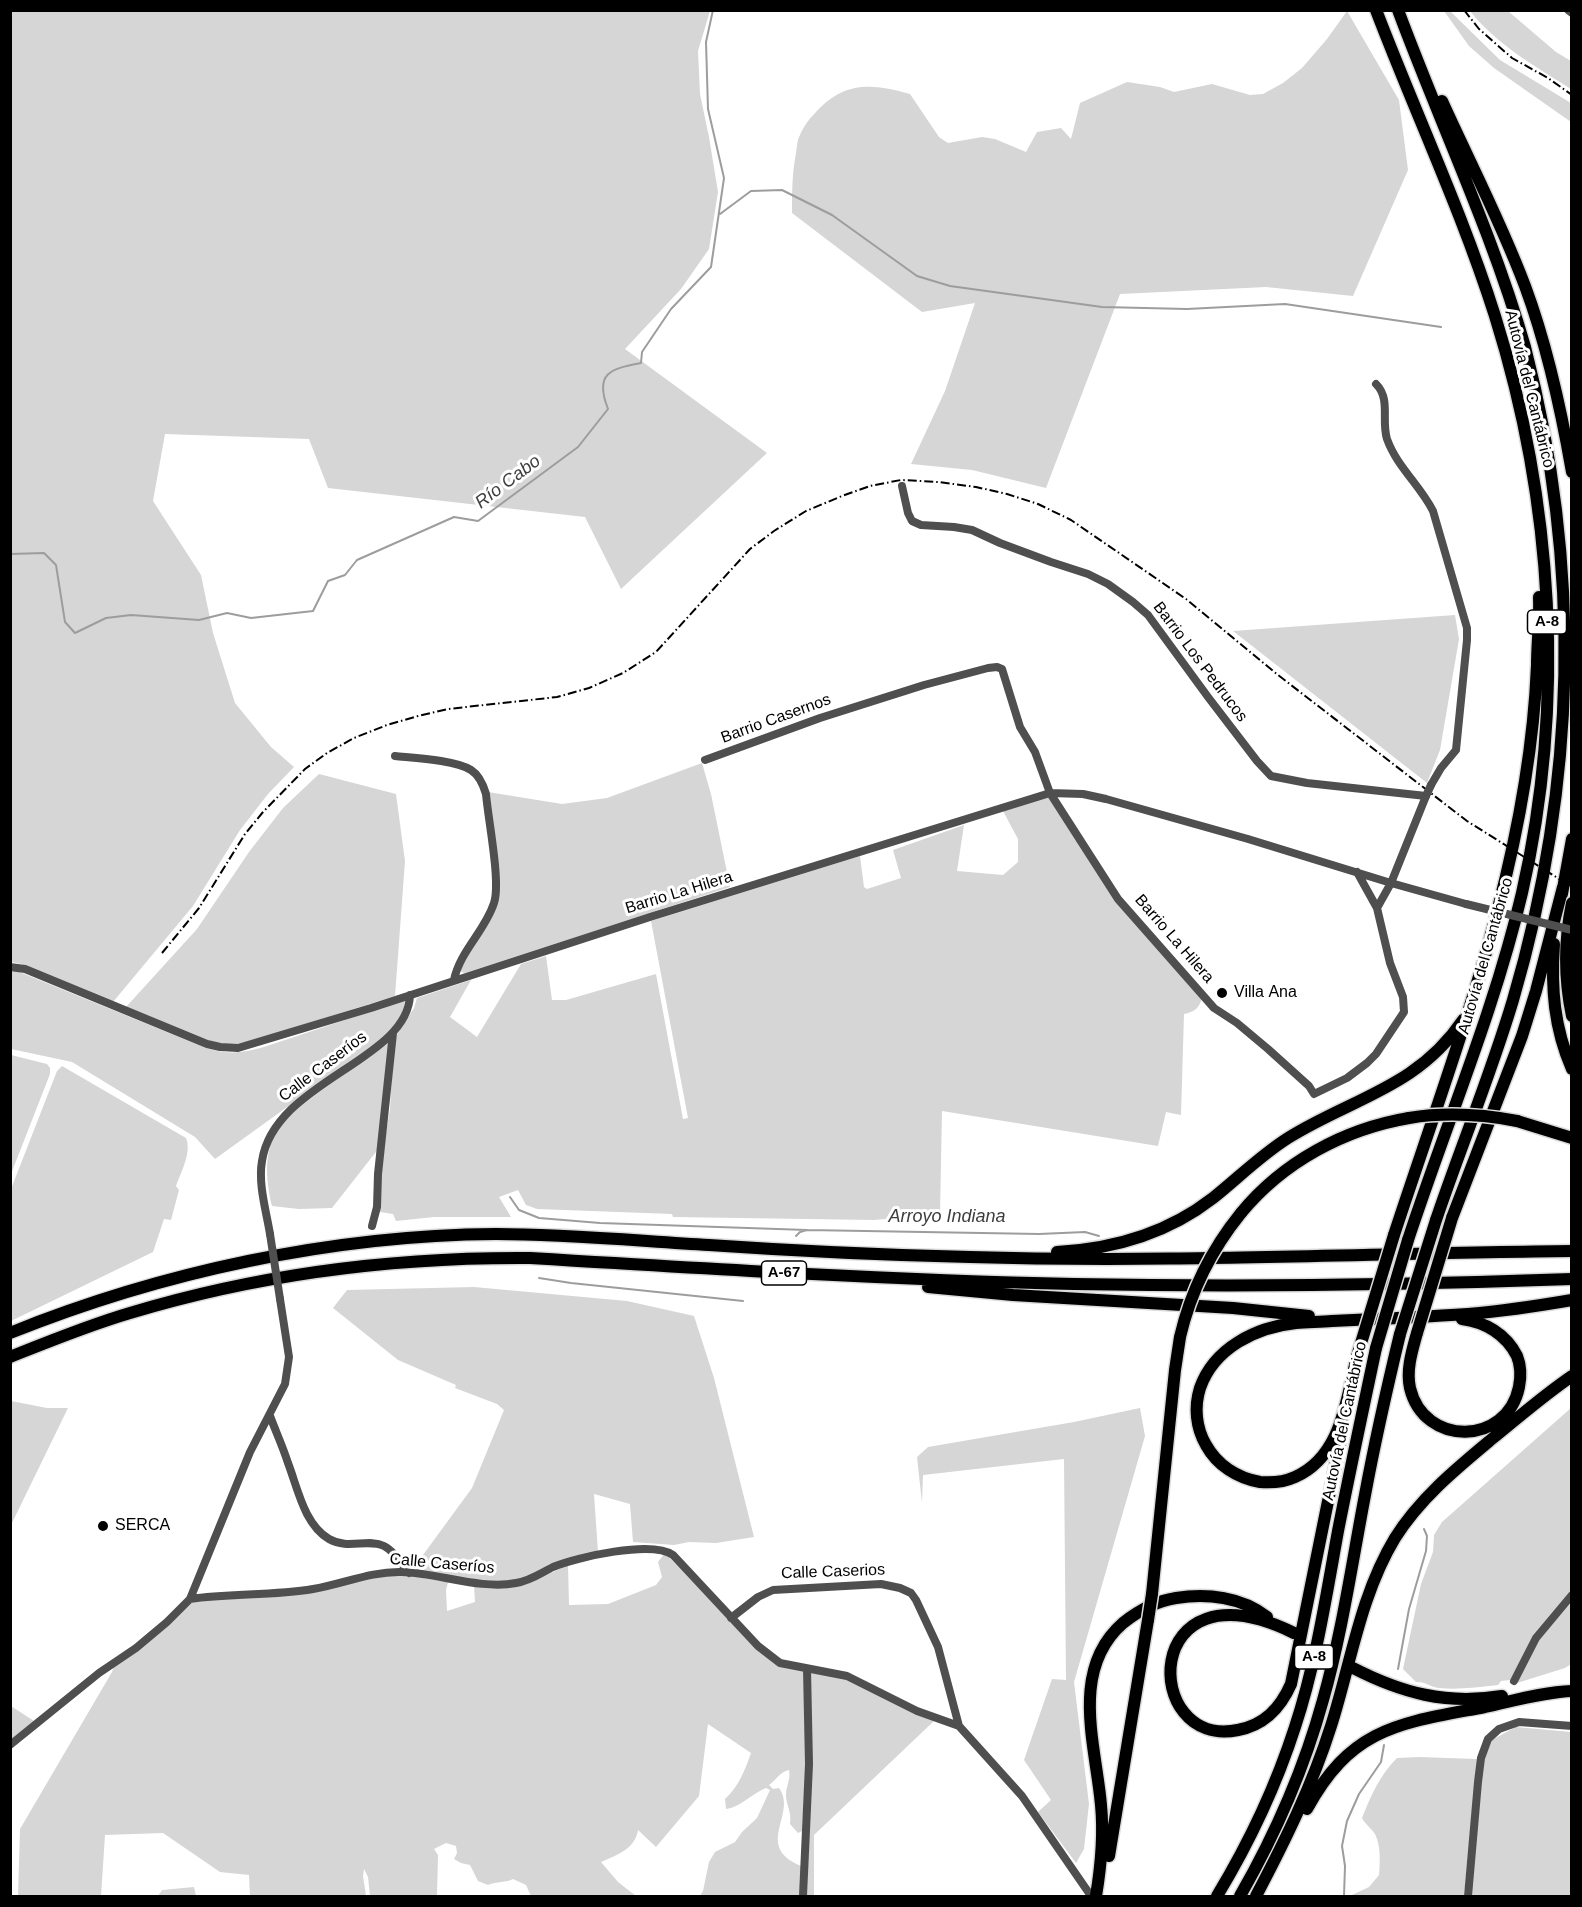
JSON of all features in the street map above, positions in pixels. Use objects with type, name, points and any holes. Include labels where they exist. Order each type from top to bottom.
[{"type":"highway","name":"Autovía del Cantábrico","points":[[1217,1896],[1251,1834],[1272,1788],[1304,1696],[1322,1622],[1376,1348],[1408,1240],[1487,1018],[1523,889],[1540,786],[1545,737],[1548,684],[1545,573],[1534,473],[1524,422],[1485,287],[1459,216],[1376,10]]},
{"type":"highway","name":"Autovía del Cantábrico","points":[[1239,1896],[1284,1808],[1323,1700],[1346,1601],[1376,1440],[1400,1335],[1436,1220],[1509,1015],[1539,901],[1562,768],[1567,695],[1567,618],[1564,563],[1555,487],[1544,423],[1525,347],[1499,266],[1400,10]]},
{"type":"highway","points":[[1400,10],[1491,203],[1525,287],[1572,444]]},
{"type":"highway","points":[[1539,330],[1572,472]]},
{"type":"highway","points":[[1510,370],[1525,449],[1535,535],[1539,606],[1535,699],[1525,786],[1514,841],[1477,986],[1379,1286],[1359,1353],[1335,1439],[1326,1454],[1306,1472],[1281,1481],[1254,1481],[1224,1467],[1203,1440],[1197,1421],[1197,1401],[1206,1374],[1224,1353],[1248,1336],[1270,1328],[1295,1323],[1348,1320],[1431,1315],[1503,1310],[1572,1300]]},
{"type":"highway","points":[[1572,839],[1554,944],[1552,990],[1557,1029],[1572,1069]]},
{"type":"highway","points":[[1431,1315],[1468,1320],[1485,1325],[1508,1342],[1514,1351],[1521,1371],[1516,1398],[1506,1413],[1492,1424],[1467,1432],[1450,1431],[1431,1420],[1421,1410],[1410,1388],[1410,1365],[1452,1218],[1522,1036],[1563,887]]},
{"type":"highway","points":[[1572,903],[1566,932],[1565,956],[1568,999],[1572,1016]]},
{"type":"highway","points":[[814,1252],[1028,1254],[1062,1252],[1115,1244],[1156,1232],[1203,1205],[1289,1138],[1386,1089],[1416,1070],[1455,1031],[1468,1010],[1477,986]]},
{"type":"highway","points":[[1093,1894],[1148,1620],[1180,1336],[1190,1302],[1205,1267],[1221,1240],[1241,1213],[1279,1176],[1319,1149],[1368,1128],[1429,1115],[1468,1114],[1517,1121],[1572,1138]]},
{"type":"highway","name":"A-67","points":[[10,1333],[72,1310],[207,1271],[310,1250],[369,1242],[468,1235],[615,1239],[814,1252],[1079,1259],[1572,1251]]},
{"type":"highway","name":"A-67","points":[[10,1357],[129,1313],[255,1282],[350,1267],[476,1257],[886,1278],[1074,1284],[1204,1285],[1572,1279]]},
{"type":"highway","points":[[677,1267],[1013,1295],[1233,1308],[1348,1320]]},
{"type":"highway","points":[[1294,1633],[1272,1623],[1240,1616],[1219,1616],[1199,1622],[1181,1636],[1172,1653],[1169,1672],[1180,1706],[1198,1725],[1209,1729],[1233,1731],[1254,1726],[1270,1715],[1287,1694],[1306,1615],[1359,1353]]},
{"type":"highway","points":[[1257,1896],[1313,1778],[1336,1708],[1366,1598],[1394,1540],[1416,1509],[1445,1479],[1572,1376]]},
{"type":"highway","points":[[1093,1894],[1102,1858],[1102,1822],[1089,1706],[1094,1672],[1106,1644],[1119,1627],[1138,1613],[1160,1602],[1188,1596],[1201,1595],[1243,1604],[1266,1616],[1272,1623]]},
{"type":"highway","points":[[1353,1668],[1397,1688],[1435,1697],[1484,1698],[1569,1686]]},
{"type":"highway","points":[[1257,1896],[1265,1887],[1326,1778],[1347,1754],[1364,1742],[1382,1732],[1417,1720],[1569,1686]]},
{"type":"street","points":[[1376,384],[1384,395],[1385,428],[1392,448],[1410,480],[1426,497],[1433,511],[1467,628],[1455,750],[1431,785],[1391,883],[1377,908]]},
{"type":"street","name":"Barrio Los Pedrucos","points":[[902,486],[908,513],[912,520],[921,525],[972,530],[1000,543],[1088,574],[1108,584],[1133,602],[1148,615],[1250,752],[1271,776],[1307,783],[1426,796]]},
{"type":"street","name":"Barrio La Hilera","points":[[857,706],[988,668],[1002,669],[1020,727],[1035,752],[1050,793],[1118,899],[1214,1008],[1237,1023],[1268,1049],[1309,1086],[1314,1094],[1347,1078],[1367,1063],[1404,1012],[1403,997],[1390,963],[1377,908],[1358,872]]},
{"type":"street","name":"Barrio Casernos","points":[[705,760],[820,717],[857,706]]},
{"type":"street","points":[[395,756],[461,765],[477,775],[486,794],[497,893],[490,913],[460,962],[454,980]]},
{"type":"street","name":"Barrio La Hilera","points":[[10,967],[25,969],[207,1044],[230,1049],[249,1046],[650,917],[1050,793],[1075,793],[1106,799],[1391,883],[1572,930]]},
{"type":"street","name":"Calle Caseríos","points":[[270,1416],[282,1391],[288,1371],[288,1347],[261,1169],[266,1144],[275,1126],[290,1109],[393,1033],[408,1010],[410,995]]},
{"type":"street","name":"Calle Caseríos","points":[[372,1226],[377,1207],[378,1174],[393,1033]]},
{"type":"street","points":[[270,1416],[303,1506],[315,1527],[337,1543],[385,1546],[409,1573]]},
{"type":"street","points":[[10,1745],[99,1673],[136,1648],[190,1599],[258,1433],[270,1416]]},
{"type":"street","name":"Calle Caseríos","points":[[190,1599],[292,1592],[382,1573],[409,1573],[497,1585],[513,1584],[569,1562],[643,1548],[663,1549],[673,1555],[731,1618]]},
{"type":"street","name":"Calle Caserios","points":[[731,1618],[758,1597],[774,1590],[861,1584],[881,1584],[900,1588],[910,1593],[916,1600],[938,1647],[959,1726]]},
{"type":"street","points":[[1514,1681],[1536,1638],[1572,1595]]},
{"type":"street","points":[[731,1618],[758,1646],[780,1663],[847,1676],[916,1711],[959,1726],[1022,1796],[1093,1894]]},
{"type":"street","points":[[803,1896],[809,1764],[807,1669]]},
{"type":"street","points":[[1468,1896],[1480,1765],[1488,1739],[1499,1730],[1519,1722],[1572,1726]]},
{"type":"shaded area","points":[[11,11],[710,11],[698,51],[700,94],[718,192],[709,249],[681,289],[625,349],[767,453],[621,589],[585,517],[328,488],[309,439],[165,434],[153,501],[201,575],[213,633],[235,703],[271,747],[294,767],[268,794],[240,830],[193,906],[113,1002],[11,962]]},
{"type":"shaded area","points":[[1347,11],[1399,100],[1408,170],[1353,296],[1266,287],[1120,294],[1046,488],[972,470],[911,464],[945,391],[975,303],[922,312],[792,213],[793,176],[798,141],[805,126],[816,112],[837,95],[848,90],[871,87],[896,90],[910,94],[939,137],[948,143],[982,137],[995,139],[1026,152],[1037,132],[1061,128],[1071,139],[1080,103],[1127,82],[1160,87],[1174,92],[1212,84],[1250,95],[1263,94],[1283,83],[1302,68]]},
{"type":"shaded area","points":[[1444,11],[1450,11],[1500,60],[1571,103],[1571,122],[1494,68],[1469,46]]},
{"type":"shaded area","points":[[1470,11],[1508,11],[1556,52],[1571,61],[1571,89],[1504,45]]},
{"type":"shaded area","points":[[1455,615],[1459,639],[1440,750],[1427,783],[1233,631]]},
{"type":"shaded area","points":[[702,763],[711,794],[730,887],[465,973],[461,972],[460,966],[495,909],[488,792],[562,804],[607,798]]},
{"type":"shaded area","points":[[319,774],[396,794],[405,861],[395,996],[242,1044],[230,1045],[215,1043],[126,1007],[197,929],[249,852],[283,808]]},
{"type":"shaded area","points":[[1048,797],[1115,897],[1202,997],[1196,1009],[1184,1014],[1181,1115],[1166,1112],[1158,1146],[942,1111],[940,1214],[874,1220],[673,1217],[672,1214],[537,1209],[526,1205],[518,1190],[499,1197],[511,1217],[434,1217],[396,1221],[393,1214],[380,1212],[381,1162],[390,1109],[393,1052],[396,1036],[414,1008],[417,998],[471,980],[450,1017],[477,1037],[521,964],[546,956],[552,1000],[566,1000],[656,974],[683,1119],[688,1118],[651,921],[860,856],[864,887],[867,889],[901,878],[893,850],[964,825],[957,871],[1003,875],[1018,862],[1018,839],[1003,811]]},
{"type":"shaded area","points":[[10,970],[206,1048],[228,1052],[242,1052],[264,1047],[405,1000],[401,1014],[387,1035],[215,1159],[195,1137],[72,1062],[11,1049]]},
{"type":"shaded area","points":[[389,1042],[379,1148],[332,1208],[299,1209],[272,1206],[267,1166],[269,1150],[283,1124],[308,1101]]},
{"type":"shaded area","points":[[11,1055],[47,1064],[50,1074],[11,1174]]},
{"type":"shaded area","points":[[62,1066],[186,1138],[187,1156],[176,1186],[179,1190],[171,1220],[164,1219],[153,1252],[11,1321],[11,1189],[57,1071]]},
{"type":"shaded area","points":[[474,1287],[627,1301],[694,1316],[714,1378],[754,1537],[716,1543],[689,1542],[674,1545],[633,1542],[630,1504],[594,1494],[598,1552],[528,1578],[500,1583],[412,1570],[472,1488],[504,1410],[497,1404],[455,1388],[456,1385],[398,1360],[333,1308],[347,1290]]},
{"type":"shaded area","points":[[11,1401],[47,1408],[68,1408],[11,1525]]},
{"type":"shaded area","points":[[1140,1408],[1145,1436],[1074,1682],[1089,1804],[1084,1849],[1076,1863],[1038,1812],[1051,1800],[1024,1760],[1052,1679],[1066,1680],[1064,1459],[923,1475],[922,1503],[917,1457],[928,1447],[1074,1422]]},
{"type":"shaded area","points":[[1571,1408],[1571,1591],[1533,1638],[1510,1680],[1501,1681],[1498,1685],[1454,1689],[1416,1682],[1403,1669],[1421,1584],[1433,1552],[1434,1535],[1442,1522]]},
{"type":"shaded area","points":[[665,1553],[756,1649],[804,1671],[806,1763],[802,1831],[798,1833],[790,1824],[786,1795],[789,1770],[769,1785],[773,1789],[779,1788],[783,1798],[784,1808],[778,1839],[780,1849],[787,1858],[801,1866],[800,1896],[700,1896],[709,1862],[715,1852],[735,1842],[757,1818],[770,1790],[766,1788],[736,1806],[726,1809],[725,1799],[738,1783],[751,1753],[708,1724],[699,1796],[656,1847],[638,1830],[629,1847],[601,1862],[618,1882],[636,1896],[531,1896],[526,1885],[513,1879],[488,1885],[478,1881],[470,1865],[454,1859],[457,1853],[456,1846],[446,1843],[434,1849],[438,1855],[437,1896],[370,1896],[368,1877],[364,1869],[366,1896],[250,1896],[249,1875],[220,1872],[163,1833],[105,1835],[101,1896],[18,1896],[20,1829],[114,1666],[189,1604],[197,1601],[389,1575],[448,1582],[447,1611],[475,1602],[474,1585],[519,1586],[568,1565],[569,1605],[608,1604],[656,1585],[662,1577],[658,1562]]},
{"type":"shaded area","points":[[1571,1603],[1571,1664],[1517,1683],[1537,1642]]},
{"type":"shaded area","points":[[811,1673],[843,1676],[934,1721],[814,1835],[814,1896],[807,1896]]},
{"type":"shaded area","points":[[11,1706],[34,1721],[11,1739]]},
{"type":"shaded area","points":[[1516,1727],[1571,1732],[1571,1896],[1471,1896],[1483,1762],[1490,1741]]},
{"type":"shaded area","points":[[1397,1758],[1477,1759],[1464,1896],[1352,1896],[1369,1887],[1379,1875],[1380,1854],[1377,1839],[1362,1818],[1373,1793],[1381,1778]]},
{"type":"shaded area","points":[[194,1887],[196,1896],[158,1896],[162,1890]]},
{"type":"waterway","name":"Río Cabo","points":[[10,554],[44,553],[56,565],[65,622],[75,633],[106,618],[131,615],[199,620],[227,613],[251,618],[313,611],[328,581],[345,575],[357,560],[454,517],[478,521],[578,447],[608,409],[604,397],[604,380],[613,371],[641,363],[642,352],[671,309],[711,267],[724,178],[708,109],[706,42],[713,10]]},
{"type":"waterway","points":[[720,214],[751,191],[782,190],[832,215],[917,276],[950,286],[1102,307],[1187,309],[1285,304],[1441,327]]},
{"type":"waterway","points":[[510,1197],[519,1210],[539,1218],[600,1223],[807,1230]]},
{"type":"waterway","name":"Arroyo Indiana","points":[[796,1236],[807,1230],[1039,1234],[1085,1232],[1099,1236]]},
{"type":"waterway","name":"Arroyo Indiana","points":[[539,1278],[743,1301]]},
{"type":"waterway","name":"Arroyo Indiana","points":[[1398,1669],[1409,1609],[1426,1551],[1427,1536],[1424,1529]]},
{"type":"waterway","name":"Arroyo Indiana","points":[[1344,1896],[1345,1866],[1342,1846],[1347,1821],[1359,1794],[1381,1762],[1384,1745]]},
{"type":"tunnel","points":[[1294,1633],[1353,1668]]},
{"type":"railway","points":[[1464,10],[1479,29],[1512,58],[1548,78],[1572,95]]},
{"type":"railway","points":[[162,953],[199,908],[245,834],[263,812],[305,769],[327,753],[354,738],[418,716],[448,709],[557,697],[589,688],[623,673],[656,652],[750,549],[774,531],[806,511],[842,496],[870,486],[901,480],[976,487],[1007,494],[1038,504],[1071,520],[1186,599],[1278,675],[1467,821],[1572,887]]},
{"type":"place","name":"Villa Ana","points":[[1222,993]]},
{"type":"place","name":"SERCA","points":[[103,1526]]}]
